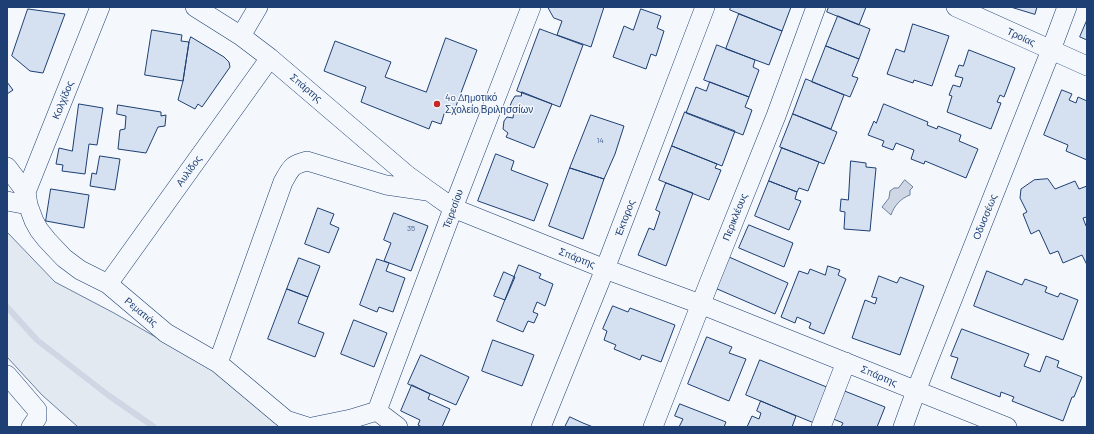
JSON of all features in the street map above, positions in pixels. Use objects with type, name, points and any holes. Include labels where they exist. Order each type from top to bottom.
[{"type":"street","name":"Κολχίδος","points":[[27,199],[100,7]]},
{"type":"street","name":"Σπάρτης","points":[[196,7],[241,36],[270,58],[401,170],[429,192],[453,208],[605,269],[700,304],[1007,427]]},
{"type":"street","points":[[241,36],[258,7]]},
{"type":"street","name":"Τειρεσίου","points":[[377,411],[453,208],[531,7]]},
{"type":"street","name":"Έκτορος","points":[[541,427],[605,269],[705,7]]},
{"type":"street","name":"Περικλέους","points":[[653,427],[700,304],[776,116],[816,7]]},
{"type":"street","name":"Τροίας","points":[[956,7],[1087,66]]},
{"type":"street","name":"Οδυσσέως","points":[[903,427],[1067,7]]},
{"type":"street","name":"Αυλίδος","points":[[108,284],[270,58]]},
{"type":"street","points":[[218,364],[283,182],[292,167],[307,162],[386,185],[429,192]]},
{"type":"street","name":"Ρεματιάς","points":[[7,167],[27,199],[34,221],[39,230],[64,258],[80,270],[108,284],[166,333],[218,364],[286,420],[308,427]]},
{"type":"street","points":[[7,201],[27,199]]},
{"type":"street","points":[[821,427],[846,362]]},
{"type":"street","points":[[7,375],[34,418]]},
{"type":"street","points":[[312,427],[351,419],[377,411],[398,427]]},
{"type":"shaded area","points":[[905,180],[913,187],[910,190],[910,195],[898,203],[891,215],[882,207],[889,198],[890,191],[894,188],[898,188]]},
{"type":"shaded area","points":[[7,232],[55,282],[114,313],[213,370],[280,427],[78,427],[42,395],[7,357]]},
{"type":"building","points":[[548,7],[604,7],[591,47],[557,35],[562,21],[554,18]]},
{"type":"building","points":[[731,7],[791,7],[782,31],[730,10]]},
{"type":"building","points":[[829,7],[866,7],[859,25],[827,12]]},
{"type":"building","points":[[1011,7],[1037,7],[1035,14]]},
{"type":"building","points":[[28,9],[65,14],[43,73],[30,71],[12,56]]},
{"type":"building","points":[[641,9],[661,16],[657,28],[664,31],[656,56],[651,54],[646,69],[613,57],[624,26],[633,30]]},
{"type":"building","points":[[739,14],[782,31],[769,65],[726,49]]},
{"type":"building","points":[[838,16],[870,29],[859,59],[826,46]]},
{"type":"building","points":[[1087,20],[1087,40],[1080,37]]},
{"type":"building","points":[[913,24],[949,36],[932,86],[914,80],[913,83],[887,74],[896,49],[904,52]]},
{"type":"building","points":[[540,29],[583,45],[560,107],[517,91]]},
{"type":"building","points":[[152,30],[182,35],[181,41],[189,42],[183,81],[145,75]]},
{"type":"building","points":[[191,37],[224,57],[229,62],[230,67],[202,107],[198,104],[195,109],[178,100]]},
{"type":"building","points":[[446,38],[477,50],[453,114],[445,111],[441,124],[432,121],[429,129],[361,102],[366,87],[324,71],[335,41],[391,62],[385,77],[426,92]]},
{"type":"building","points":[[717,45],[755,60],[753,67],[759,70],[749,97],[704,80]]},
{"type":"building","points":[[826,46],[859,59],[852,76],[858,78],[850,97],[812,82]]},
{"type":"building","points":[[969,50],[1015,68],[1004,97],[1000,95],[997,102],[1001,103],[991,129],[947,112],[952,96],[949,95],[953,85],[960,87],[963,78],[955,76],[959,65],[963,66]]},
{"type":"building","points":[[806,79],[844,95],[831,129],[793,114]]},
{"type":"building","points":[[7,82],[13,90],[7,94]]},
{"type":"building","points":[[710,82],[749,97],[745,107],[752,110],[743,135],[686,113],[696,87],[706,91]]},
{"type":"building","points":[[1062,90],[1072,94],[1069,100],[1076,103],[1078,97],[1087,101],[1087,160],[1066,151],[1068,145],[1044,135]]},
{"type":"building","points":[[522,92],[552,104],[534,148],[506,137],[508,133],[503,129],[504,121],[507,117],[513,118],[514,111],[510,106],[512,101],[515,96],[521,96]]},
{"type":"building","points":[[79,104],[103,108],[97,145],[89,144],[85,174],[62,171],[63,165],[56,164],[59,148],[72,151]]},
{"type":"building","points":[[884,104],[928,122],[927,125],[937,129],[938,126],[961,135],[959,141],[978,149],[966,178],[925,161],[924,164],[911,159],[914,150],[896,143],[893,150],[882,146],[884,141],[868,135],[874,121],[876,123]]},
{"type":"building","points":[[118,105],[161,112],[161,116],[166,115],[165,126],[158,127],[146,153],[118,149],[120,130],[125,129],[126,116],[117,114]]},
{"type":"building","points":[[685,112],[735,131],[722,166],[672,146]]},
{"type":"building","points":[[793,114],[837,132],[824,164],[780,147]]},
{"type":"building","points":[[591,115],[624,126],[615,154],[604,179],[570,168]]},
{"type":"building","points":[[672,146],[717,164],[715,168],[721,170],[709,200],[659,180]]},
{"type":"building","points":[[782,148],[819,162],[808,191],[799,188],[797,192],[769,181]]},
{"type":"building","points":[[496,154],[514,161],[511,170],[548,184],[534,221],[478,201]]},
{"type":"building","points":[[100,156],[120,159],[115,190],[90,186],[92,173],[96,174]]},
{"type":"building","points":[[851,161],[866,163],[866,167],[876,168],[870,231],[844,229],[845,212],[840,211],[841,199],[848,200]]},
{"type":"building","points":[[570,168],[604,179],[583,239],[549,226]]},
{"type":"building","points":[[1048,179],[1055,189],[1075,181],[1079,189],[1087,186],[1087,217],[1083,218],[1086,226],[1087,225],[1087,265],[1082,255],[1063,263],[1058,251],[1050,254],[1039,230],[1031,234],[1023,214],[1027,212],[1020,198],[1021,189],[1034,180]]},
{"type":"building","points":[[769,181],[797,192],[795,199],[801,201],[789,230],[755,216]]},
{"type":"building","points":[[666,183],[693,193],[666,266],[638,255],[649,228],[654,230],[660,212],[656,210]]},
{"type":"building","points":[[51,189],[89,195],[84,228],[46,221]]},
{"type":"building","points":[[318,208],[334,214],[330,224],[339,228],[329,253],[305,244]]},
{"type":"building","points":[[394,213],[428,226],[411,271],[384,261],[391,243],[384,240]]},
{"type":"building","points":[[749,225],[793,243],[784,267],[739,248]]},
{"type":"building","points":[[729,257],[788,283],[775,314],[715,288]]},
{"type":"building","points":[[299,258],[320,266],[308,297],[287,289]]},
{"type":"building","points":[[377,259],[389,263],[386,271],[405,278],[393,312],[379,307],[377,312],[360,305]]},
{"type":"building","points":[[519,265],[541,274],[539,278],[553,284],[545,306],[537,302],[533,312],[538,314],[534,323],[528,321],[523,332],[497,321]]},
{"type":"building","points":[[828,266],[840,270],[838,275],[846,279],[824,334],[809,328],[811,323],[797,317],[795,323],[781,317],[799,271],[808,274],[810,269],[825,275]]},
{"type":"building","points":[[987,271],[1022,285],[1025,279],[1047,287],[1045,292],[1058,297],[1060,293],[1078,300],[1063,340],[974,306]]},
{"type":"building","points":[[504,272],[515,277],[505,300],[494,296]]},
{"type":"building","points":[[879,276],[897,283],[900,277],[924,286],[900,355],[852,338],[865,300],[875,304],[877,298],[872,297]]},
{"type":"building","points":[[287,289],[308,297],[298,323],[324,333],[315,357],[268,339]]},
{"type":"building","points":[[613,306],[628,312],[630,308],[675,325],[661,362],[642,355],[640,360],[614,349],[616,345],[604,340],[607,331],[603,329]]},
{"type":"building","points":[[354,320],[387,333],[374,367],[341,354]]},
{"type":"building","points":[[962,329],[1029,354],[1024,366],[1040,372],[1046,356],[1059,361],[1057,367],[1082,377],[1074,397],[1072,397],[1063,421],[1012,401],[1014,397],[1001,392],[1000,397],[951,378],[958,358],[951,356]]},
{"type":"building","points":[[707,337],[732,347],[729,353],[746,359],[729,401],[688,384]]},
{"type":"building","points":[[493,340],[534,355],[522,386],[482,371]]},
{"type":"building","points":[[421,355],[469,377],[456,405],[408,384]]},
{"type":"building","points":[[760,360],[829,388],[814,423],[746,395]]},
{"type":"building","points":[[412,385],[430,394],[428,399],[450,409],[442,427],[422,427],[418,425],[420,420],[401,411]]},
{"type":"building","points":[[842,390],[885,407],[877,427],[841,427],[843,423],[831,418]]},
{"type":"building","points":[[761,401],[796,416],[792,427],[747,427],[752,416],[759,419],[761,413],[757,411]]},
{"type":"building","points":[[680,404],[726,422],[724,427],[679,427],[683,419],[675,416]]},
{"type":"building","points":[[570,417],[583,423],[593,427],[565,427]]},
{"type":"waterway","points":[[7,307],[37,340],[108,395],[154,427]]},
{"type":"place","name":"4o Δημοτικό Σχολείο Βριλησσίων","points":[[437,104]]}]
